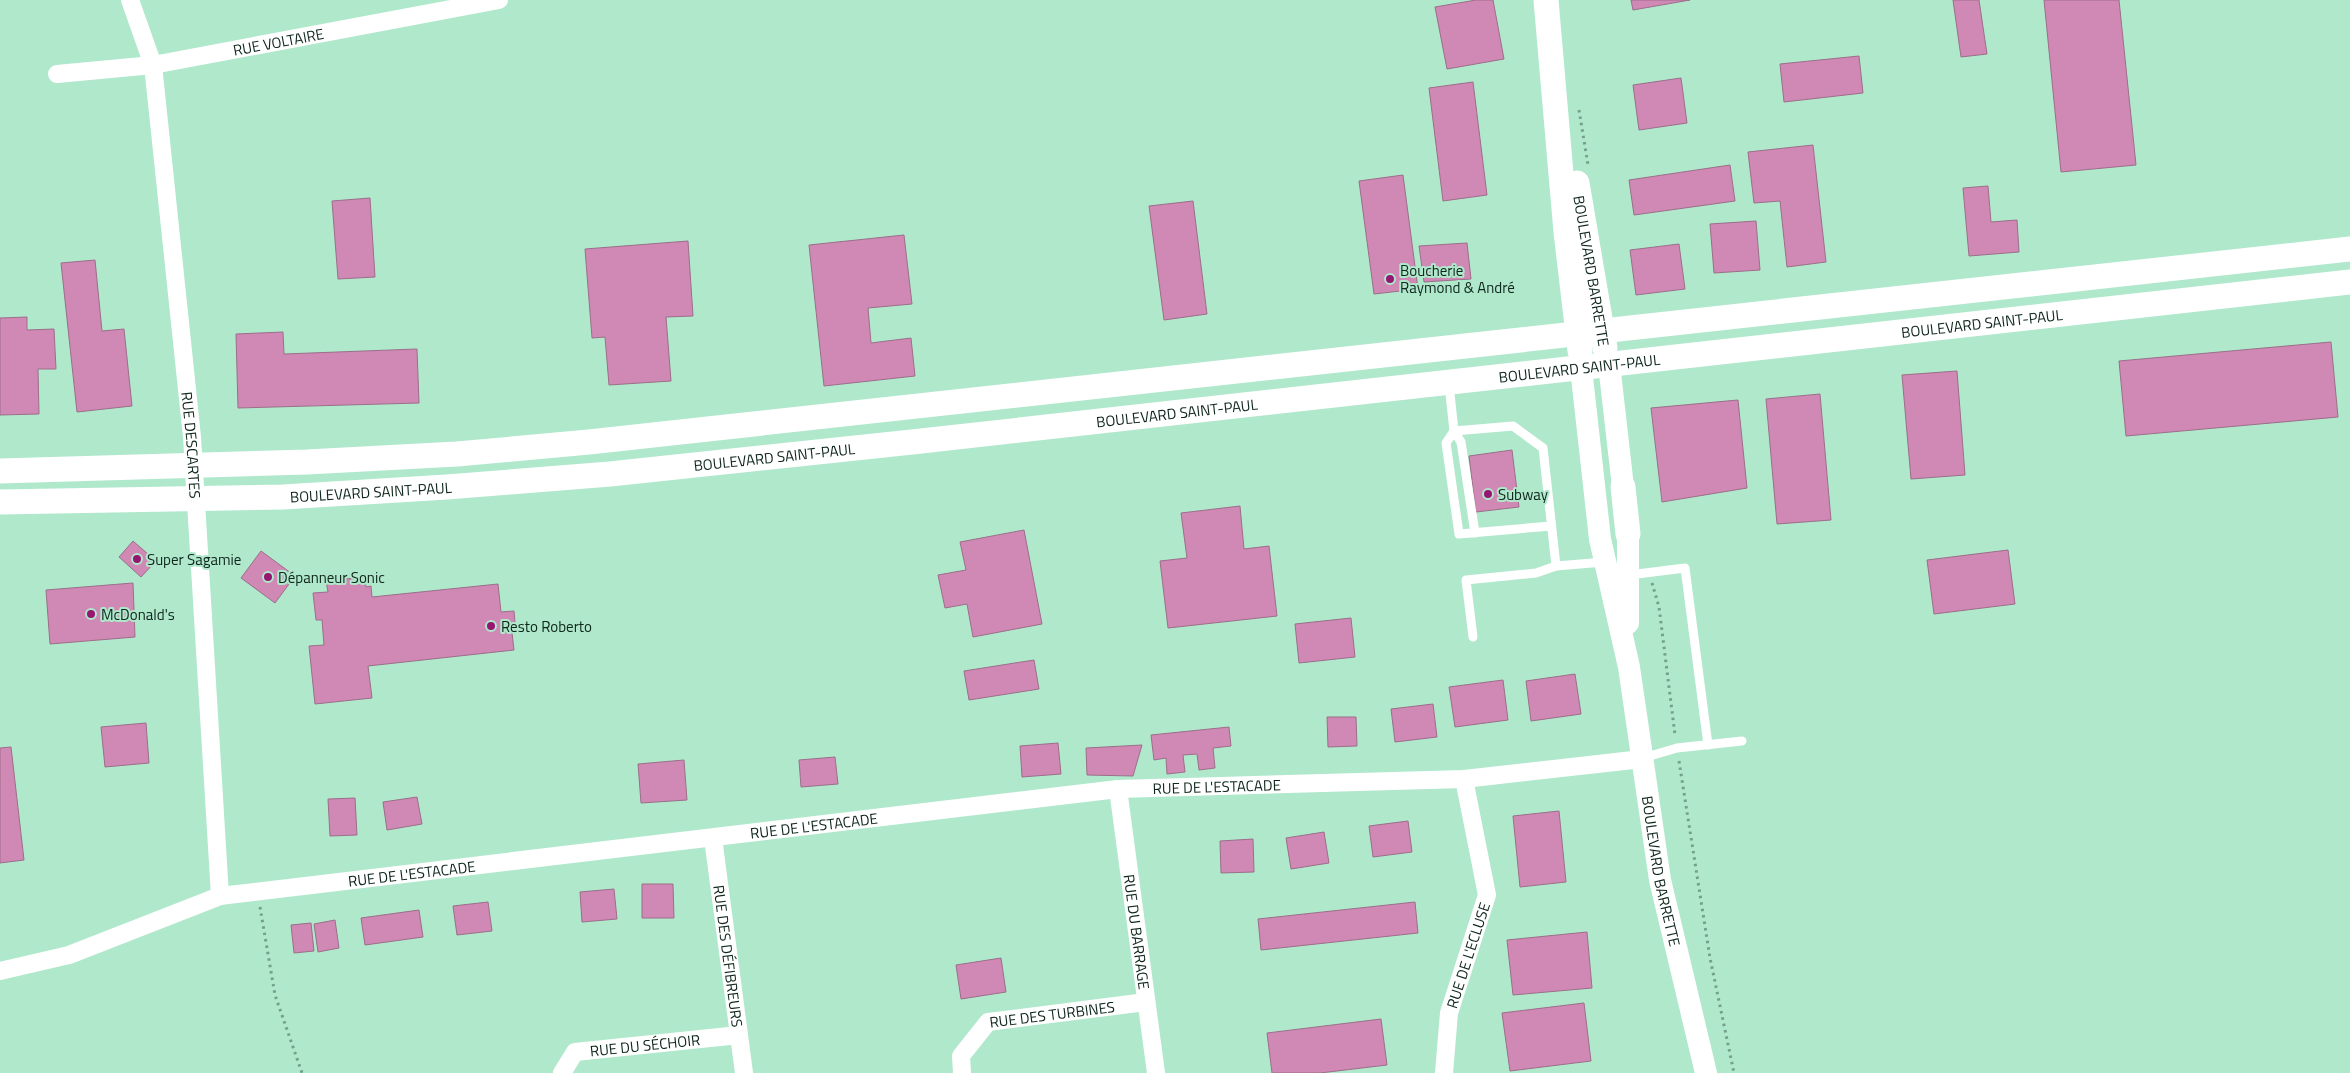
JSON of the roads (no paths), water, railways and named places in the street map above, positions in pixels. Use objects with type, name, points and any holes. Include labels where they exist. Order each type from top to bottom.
[{"type":"main road","name":"BOULEVARD BARRETTE","points":[[1546,0],[1552,55],[1590,256],[1590,332],[1581,368]]},
{"type":"main road","points":[[0,471],[391,458],[599,441],[829,418],[2350,249]]},
{"type":"main road","name":"BOULEVARD SAINT-PAUL","points":[[0,502],[195,500],[437,488],[610,474],[2350,282]]},
{"type":"main road","name":"BOULEVARD BARRETTE","points":[[1590,332],[1609,364]]},
{"type":"main road","name":"BOULEVARD BARRETTE","points":[[1623,487],[1628,534]]},
{"type":"street","name":"RUE DESCARTES","points":[[130,0],[153,65],[193,466],[220,896]]},
{"type":"street","name":"RUE VOLTAIRE","points":[[57,74],[153,65],[499,0]]},
{"type":"street","name":"BOULEVARD BARRETTE","points":[[1609,364],[1623,487]]},
{"type":"street","name":"BOULEVARD BARRETTE","points":[[1581,368],[1600,539],[1629,667],[1660,880],[1706,1073]]},
{"type":"street","name":"BOULEVARD BARRETTE","points":[[1628,534],[1629,667]]},
{"type":"street","name":"RUE DE L'ESTACADE","points":[[0,971],[69,955],[220,896],[257,891],[1118,789],[1464,779],[1642,758]]},
{"type":"street","name":"RUE DE L'ECLUSE","points":[[1444,1073],[1450,1012],[1487,895],[1464,779]]},
{"type":"street","name":"RUE DU BARRAGE","points":[[1118,789],[1156,1073]]},
{"type":"street","name":"RUE DES DÉFIBREURS","points":[[713,838],[744,1073]]},
{"type":"street","name":"RUE DES TURBINES","points":[[962,1073],[961,1056],[988,1022],[1146,1002]]},
{"type":"street","name":"RUE DU SÉCHOIR","points":[[562,1073],[575,1052],[739,1035]]},
{"type":"lane","points":[[1448,383],[1454,431],[1461,442],[1474,533]]},
{"type":"lane","points":[[1454,431],[1513,426],[1542,448],[1556,566]]},
{"type":"lane","points":[[1454,431],[1446,443],[1459,534],[1552,526]]},
{"type":"lane","points":[[1473,637],[1466,580],[1536,573],[1556,566],[1605,562],[1628,575],[1685,568],[1708,745]]},
{"type":"lane","points":[[1642,758],[1677,748],[1742,741]]},
{"type":"place","name":"Boucherie Raymond & André","points":[[1390,279]]},
{"type":"place","name":"Subway","points":[[1488,494]]},
{"type":"place","name":"Super Sagamie","points":[[137,559]]},
{"type":"place","name":"Dépanneur Sonic","points":[[268,577]]},
{"type":"place","name":"McDonald's","points":[[91,614]]},
{"type":"place","name":"Resto Roberto","points":[[491,626]]}]
